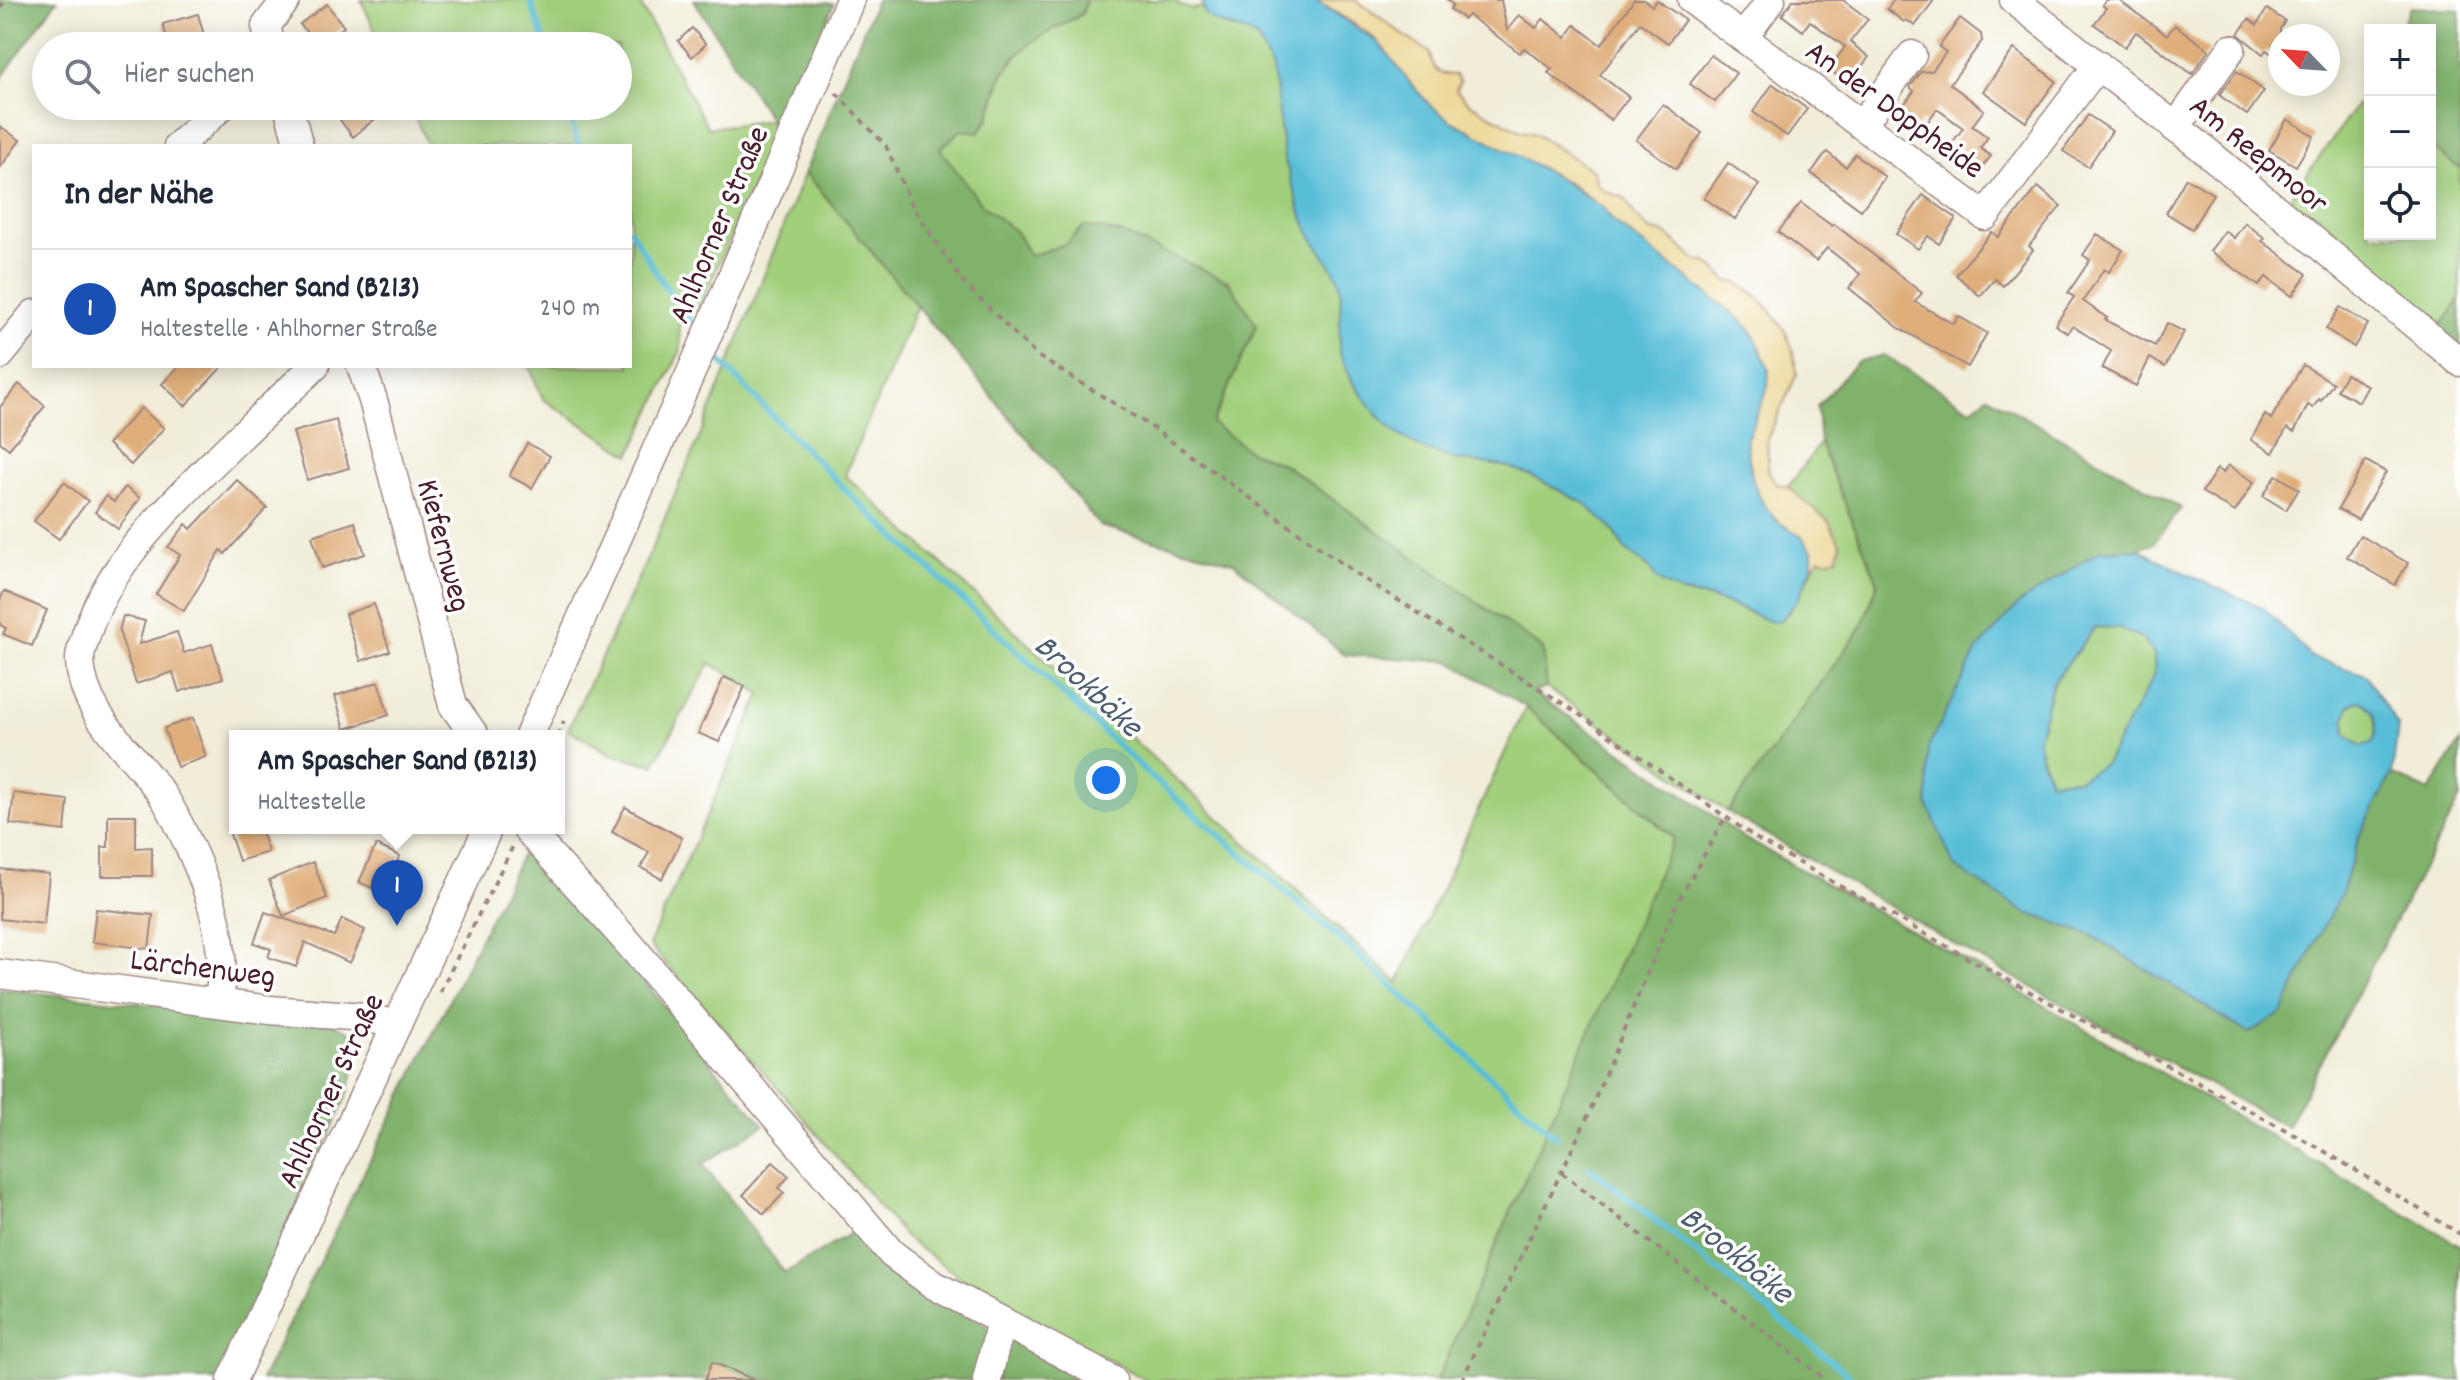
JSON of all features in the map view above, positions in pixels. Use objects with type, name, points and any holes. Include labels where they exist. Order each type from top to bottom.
[{"type":"street","points":[[270,32],[286,0]]},
{"type":"street","name":"Ahlhorner Straße","points":[[532,730],[701,350],[850,0]]},
{"type":"street","name":"An der Doppheide","points":[[1692,0],[1985,216],[2098,65]]},
{"type":"street","points":[[1743,38],[1771,0]]},
{"type":"street","name":"Am Reepmoor","points":[[2014,0],[2200,146],[2460,362]]},
{"type":"street","points":[[2175,128],[2231,49]]},
{"type":"street","points":[[1862,125],[1912,55]]},
{"type":"street","points":[[180,144],[207,120]]},
{"type":"street","points":[[292,120],[298,144]]},
{"type":"street","points":[[0,355],[32,316]]},
{"type":"street","points":[[219,1001],[223,977],[218,929],[203,872],[164,797],[105,723],[85,690],[79,656],[90,622],[106,591],[122,565],[165,511],[313,368]]},
{"type":"street","name":"Kiefernweg","points":[[362,368],[373,400],[453,705],[471,730]]},
{"type":"street","name":"Ahlhorner Straße","points":[[232,1380],[485,834]]},
{"type":"street","points":[[531,834],[663,982],[892,1254],[934,1285],[1112,1380]]},
{"type":"street","name":"Lärchenweg","points":[[0,974],[270,1010],[365,1017],[397,1025]]},
{"type":"street","points":[[987,1380],[1001,1321]]},
{"type":"path","points":[[0,8],[5,0]]},
{"type":"path","points":[[819,74],[886,146],[912,206],[963,282],[1036,355],[1147,424],[1358,575],[1575,711],[1760,841],[1973,961],[2319,1148],[2460,1234]]},
{"type":"path","points":[[1462,1380],[1587,1118],[1676,905],[1725,818]]},
{"type":"path","points":[[1562,1173],[1826,1380]]},
{"type":"green space","points":[[0,0],[57,0],[32,32],[0,80]]},
{"type":"green space","points":[[361,0],[638,0],[708,128],[770,120],[778,132],[698,310],[687,311],[679,326],[681,350],[630,455],[543,399],[530,368],[632,368],[632,144],[427,144],[416,120],[632,120],[632,32],[376,32]]},
{"type":"green space","points":[[694,0],[834,4],[778,132]]},
{"type":"green space","points":[[876,0],[1086,0],[1082,14],[1038,38],[1010,63],[1000,81],[988,118],[979,132],[961,130],[940,149],[982,205],[1016,232],[1030,256],[1066,244],[1084,226],[1121,233],[1228,281],[1257,325],[1212,423],[1251,452],[1283,464],[1543,649],[1547,688],[1533,692],[1742,837],[1970,963],[2460,1245],[2460,1380],[1437,1380],[1674,838],[1526,707],[1449,661],[1345,655],[1233,562],[1100,526],[805,172]]},
{"type":"green space","points":[[1086,0],[1177,0],[1178,4],[1193,9],[1202,7],[1206,15],[1223,25],[1257,38],[1273,68],[1284,157],[1301,213],[1338,277],[1341,289],[1339,353],[1353,383],[1396,433],[1423,449],[1454,459],[1510,467],[1534,477],[1584,503],[1614,531],[1624,548],[1650,568],[1656,578],[1682,593],[1721,601],[1771,622],[1789,613],[1819,558],[1837,558],[1841,545],[1829,522],[1788,487],[1820,443],[1878,583],[1861,628],[1728,812],[1547,688],[1543,649],[1283,464],[1251,452],[1212,423],[1257,325],[1066,244],[1030,256],[1016,232],[982,205],[940,149],[961,130],[988,122],[1003,74],[1029,42],[1082,14]]},
{"type":"green space","points":[[2411,7],[2460,10],[2460,169],[2436,151],[2436,24],[2402,24]]},
{"type":"green space","points":[[2364,95],[2364,240],[2436,240],[2436,151],[2460,169],[2460,300],[2436,333],[2287,202]]},
{"type":"green space","points":[[805,172],[917,306],[845,475],[1398,983],[1526,707],[1674,839],[1437,1380],[1146,1380],[972,1286],[907,1239],[649,945],[761,694],[710,663],[654,765],[611,754],[568,729],[649,555],[705,424]]},
{"type":"green space","points":[[2460,300],[2460,352],[2436,333]]},
{"type":"green space","points":[[1884,355],[1971,409],[1988,396],[2181,508],[2153,544],[2138,549],[2099,551],[2020,603],[1977,650],[2024,912],[2091,935],[2248,1033],[2314,945],[2342,892],[2359,836],[2392,774],[2429,792],[2460,742],[2460,798],[2287,1127],[1975,956],[1728,812],[1861,628],[1878,583],[1820,443],[1817,406],[1857,362]]},
{"type":"green space","points":[[2095,627],[2118,628],[2142,638],[2154,654],[2155,674],[2105,764],[2078,779],[2050,781],[2037,741],[2053,684]]},
{"type":"green space","points":[[2360,700],[2370,709],[2376,725],[2372,744],[2361,746],[2346,734],[2345,720],[2349,706]]},
{"type":"green space","points":[[524,850],[543,855],[764,1125],[703,1164],[785,1273],[853,1232],[890,1263],[991,1329],[978,1380],[261,1380]]},
{"type":"green space","points":[[0,989],[330,1023],[351,1032],[358,1047],[349,1091],[219,1380],[0,1380]]},
{"type":"green space","points":[[1008,1338],[1080,1380],[996,1380]]},
{"type":"sand","points":[[1315,0],[1356,0],[1429,51],[1439,72],[1455,75],[1460,81],[1456,90],[1468,102],[1521,131],[1535,134],[1594,171],[1596,184],[1606,192],[1625,198],[1635,216],[1651,231],[1665,233],[1697,261],[1707,262],[1728,281],[1736,282],[1756,295],[1772,312],[1785,331],[1797,374],[1767,439],[1768,470],[1776,484],[1788,487],[1829,522],[1841,545],[1837,558],[1819,558],[1812,567],[1812,551],[1762,504],[1753,482],[1746,441],[1768,387],[1762,351],[1752,332],[1614,222],[1578,189],[1447,119],[1413,87],[1371,35]]},
{"type":"water","points":[[1201,0],[1315,0],[1379,43],[1429,104],[1449,120],[1554,175],[1603,208],[1614,222],[1739,318],[1752,332],[1769,369],[1768,387],[1746,441],[1753,482],[1763,504],[1778,522],[1802,537],[1812,551],[1812,567],[1798,599],[1781,620],[1771,622],[1739,607],[1682,593],[1663,584],[1650,568],[1624,548],[1614,531],[1584,503],[1510,467],[1454,459],[1423,449],[1396,433],[1375,412],[1353,382],[1339,352],[1341,289],[1338,277],[1301,213],[1284,157],[1273,68],[1257,38],[1214,21],[1206,15]]},
{"type":"water","points":[[2138,549],[2264,608],[2311,657],[2366,675],[2398,726],[2392,774],[2359,836],[2342,892],[2282,1013],[2248,1033],[2091,935],[2024,912],[1954,866],[1928,805],[1928,748],[1977,650],[2020,603],[2099,551]],"holes":[[[2095,627],[2118,628],[2142,638],[2154,654],[2155,674],[2105,764],[2078,779],[2050,781],[2037,741],[2052,684]],[[2360,700],[2370,709],[2376,724],[2372,743],[2361,746],[2346,734],[2345,720],[2349,706]]]},
{"type":"building","points":[[1447,0],[1501,0],[1507,31],[1519,15],[1536,28],[1543,19],[1566,37],[1575,25],[1601,45],[1634,0],[1644,0],[1652,6],[1657,0],[1685,20],[1668,43],[1640,23],[1600,75],[1629,97],[1611,120],[1548,73],[1552,69],[1524,48],[1520,53],[1468,15],[1464,19],[1450,9],[1453,5]]},
{"type":"building","points":[[1793,0],[1843,0],[1868,19],[1850,42],[1869,57],[1848,84],[1829,69],[1845,47],[1810,21],[1803,31],[1782,15]]},
{"type":"building","points":[[1894,0],[1934,0],[1915,26],[1887,9]]},
{"type":"building","points":[[2106,0],[2118,0],[2167,35],[2175,25],[2209,50],[2192,74],[2136,32],[2125,47],[2094,24],[2106,8],[2102,5]]},
{"type":"building","points":[[327,4],[344,27],[337,32],[306,32],[300,24]]},
{"type":"building","points":[[2267,9],[2285,21],[2283,24],[2268,24],[2268,51],[2263,54],[2238,34],[2249,19],[2257,25]]},
{"type":"building","points":[[198,14],[203,32],[165,32],[163,24]]},
{"type":"building","points":[[1960,18],[1981,34],[1982,41],[1950,84],[1984,110],[1972,126],[1988,137],[1980,148],[1991,156],[1979,171],[1949,147],[1963,128],[1937,109],[1926,124],[1921,121],[1916,128],[1897,114],[1914,91],[1910,87],[1921,72],[1932,71],[1946,52],[1939,47]]},
{"type":"building","points":[[692,28],[706,44],[692,57],[678,41]]},
{"type":"building","points":[[2014,49],[2056,81],[2026,122],[1983,91]]},
{"type":"building","points":[[1711,55],[1736,73],[1715,102],[1690,84]]},
{"type":"building","points":[[2237,71],[2264,91],[2247,115],[2219,95]]},
{"type":"building","points":[[1773,84],[1807,109],[1787,136],[1753,112]]},
{"type":"building","points":[[1663,104],[1702,133],[1676,169],[1636,140]]},
{"type":"building","points":[[2088,115],[2112,131],[2088,167],[2063,151]]},
{"type":"building","points":[[2287,119],[2314,136],[2296,166],[2269,150]]},
{"type":"building","points":[[340,120],[374,120],[353,137]]},
{"type":"building","points":[[0,126],[20,140],[0,168]]},
{"type":"building","points":[[1827,152],[1846,167],[1855,154],[1885,177],[1861,210],[1811,173]]},
{"type":"building","points":[[1728,163],[1759,185],[1735,219],[1704,198]]},
{"type":"building","points":[[2186,178],[2213,194],[2192,229],[2166,213]]},
{"type":"building","points":[[2038,187],[2061,206],[2029,246],[2033,250],[2003,286],[1995,279],[1980,296],[1956,275],[1992,232],[1998,237]]},
{"type":"building","points":[[1923,195],[1956,218],[1939,244],[1928,236],[1918,249],[1896,234]]},
{"type":"building","points":[[1801,203],[1832,226],[1834,224],[1922,293],[1915,302],[1954,324],[1958,316],[1987,333],[1968,367],[1899,328],[1849,288],[1860,274],[1827,248],[1816,261],[1778,232]]},
{"type":"building","points":[[2245,223],[2265,238],[2262,241],[2307,274],[2292,296],[2266,277],[2259,286],[2210,251],[2225,231],[2234,238]]},
{"type":"building","points":[[2097,234],[2123,250],[2109,272],[2104,269],[2083,301],[2107,318],[2105,320],[2155,346],[2167,323],[2184,332],[2165,367],[2150,358],[2136,386],[2102,368],[2111,351],[2073,326],[2068,333],[2055,325],[2074,297],[2068,293],[2090,260],[2083,255]]},
{"type":"building","points":[[2340,307],[2368,324],[2354,347],[2326,329]]},
{"type":"building","points":[[2303,365],[2333,383],[2321,401],[2319,399],[2313,408],[2308,405],[2294,432],[2287,428],[2273,453],[2251,440],[2265,415],[2271,419]]},
{"type":"building","points":[[177,368],[221,368],[185,406],[162,384]]},
{"type":"building","points":[[2346,374],[2368,386],[2359,402],[2337,390]]},
{"type":"building","points":[[19,384],[45,406],[9,449],[0,442],[0,407]]},
{"type":"building","points":[[141,408],[164,428],[131,465],[108,444]]},
{"type":"building","points":[[336,420],[349,468],[307,480],[293,432]]},
{"type":"building","points":[[527,443],[550,456],[532,488],[509,476]]},
{"type":"building","points":[[2366,461],[2386,472],[2358,520],[2338,509]]},
{"type":"building","points":[[2228,465],[2254,482],[2235,512],[2202,492],[2217,469],[2223,473]]},
{"type":"building","points":[[2276,475],[2299,489],[2286,510],[2263,496]]},
{"type":"building","points":[[237,480],[267,508],[225,554],[221,550],[184,611],[156,594],[180,555],[168,547],[186,524],[191,529]]},
{"type":"building","points":[[64,482],[88,501],[59,539],[34,521]]},
{"type":"building","points":[[125,487],[140,498],[118,529],[95,512],[106,496],[114,502]]},
{"type":"building","points":[[355,522],[365,554],[322,568],[312,536]]},
{"type":"building","points":[[2360,535],[2408,563],[2395,585],[2347,557]]},
{"type":"building","points":[[4,591],[47,610],[32,646],[3,634],[6,628],[0,625],[0,600]]},
{"type":"building","points":[[374,604],[390,651],[361,661],[345,614]]},
{"type":"building","points":[[123,616],[145,621],[139,644],[177,632],[184,653],[212,644],[223,678],[179,692],[173,672],[136,684],[119,631]]},
{"type":"building","points":[[724,677],[745,686],[719,742],[698,733]]},
{"type":"building","points":[[378,682],[389,715],[345,729],[335,696]]},
{"type":"building","points":[[193,718],[206,757],[177,767],[164,728]]},
{"type":"building","points":[[14,793],[68,800],[65,831],[10,824]]},
{"type":"building","points":[[625,807],[682,838],[662,879],[641,868],[649,852],[612,832]]},
{"type":"building","points":[[108,815],[136,815],[136,848],[152,847],[152,876],[102,876],[102,847],[108,847]]},
{"type":"building","points":[[230,834],[262,834],[268,852],[239,861]]},
{"type":"building","points":[[376,845],[400,856],[383,893],[359,882]]},
{"type":"building","points":[[313,862],[327,898],[283,916],[269,880]]},
{"type":"building","points":[[0,869],[49,874],[44,924],[0,919]]},
{"type":"building","points":[[96,909],[153,915],[149,949],[92,942]]},
{"type":"building","points":[[265,912],[334,936],[342,919],[365,930],[350,963],[305,942],[296,967],[268,957],[271,949],[254,943]]},
{"type":"building","points":[[773,1162],[789,1176],[779,1188],[784,1193],[764,1214],[743,1195]]},
{"type":"building","points":[[712,1362],[755,1380],[705,1380]]},
{"type":"waterway","name":"Brookbäke","points":[[530,0],[541,32]]},
{"type":"waterway","name":"Brookbäke","points":[[571,120],[578,144]]},
{"type":"waterway","name":"Brookbäke","points":[[632,233],[664,285],[700,333]]},
{"type":"waterway","name":"Brookbäke","points":[[711,348],[856,500],[1154,779],[1345,943],[1556,1137]]},
{"type":"waterway","name":"Brookbäke","points":[[1589,1167],[1855,1380]]},
{"type":"place","name":"Am Spascher Sand (B213)","points":[[397,926]]}]
